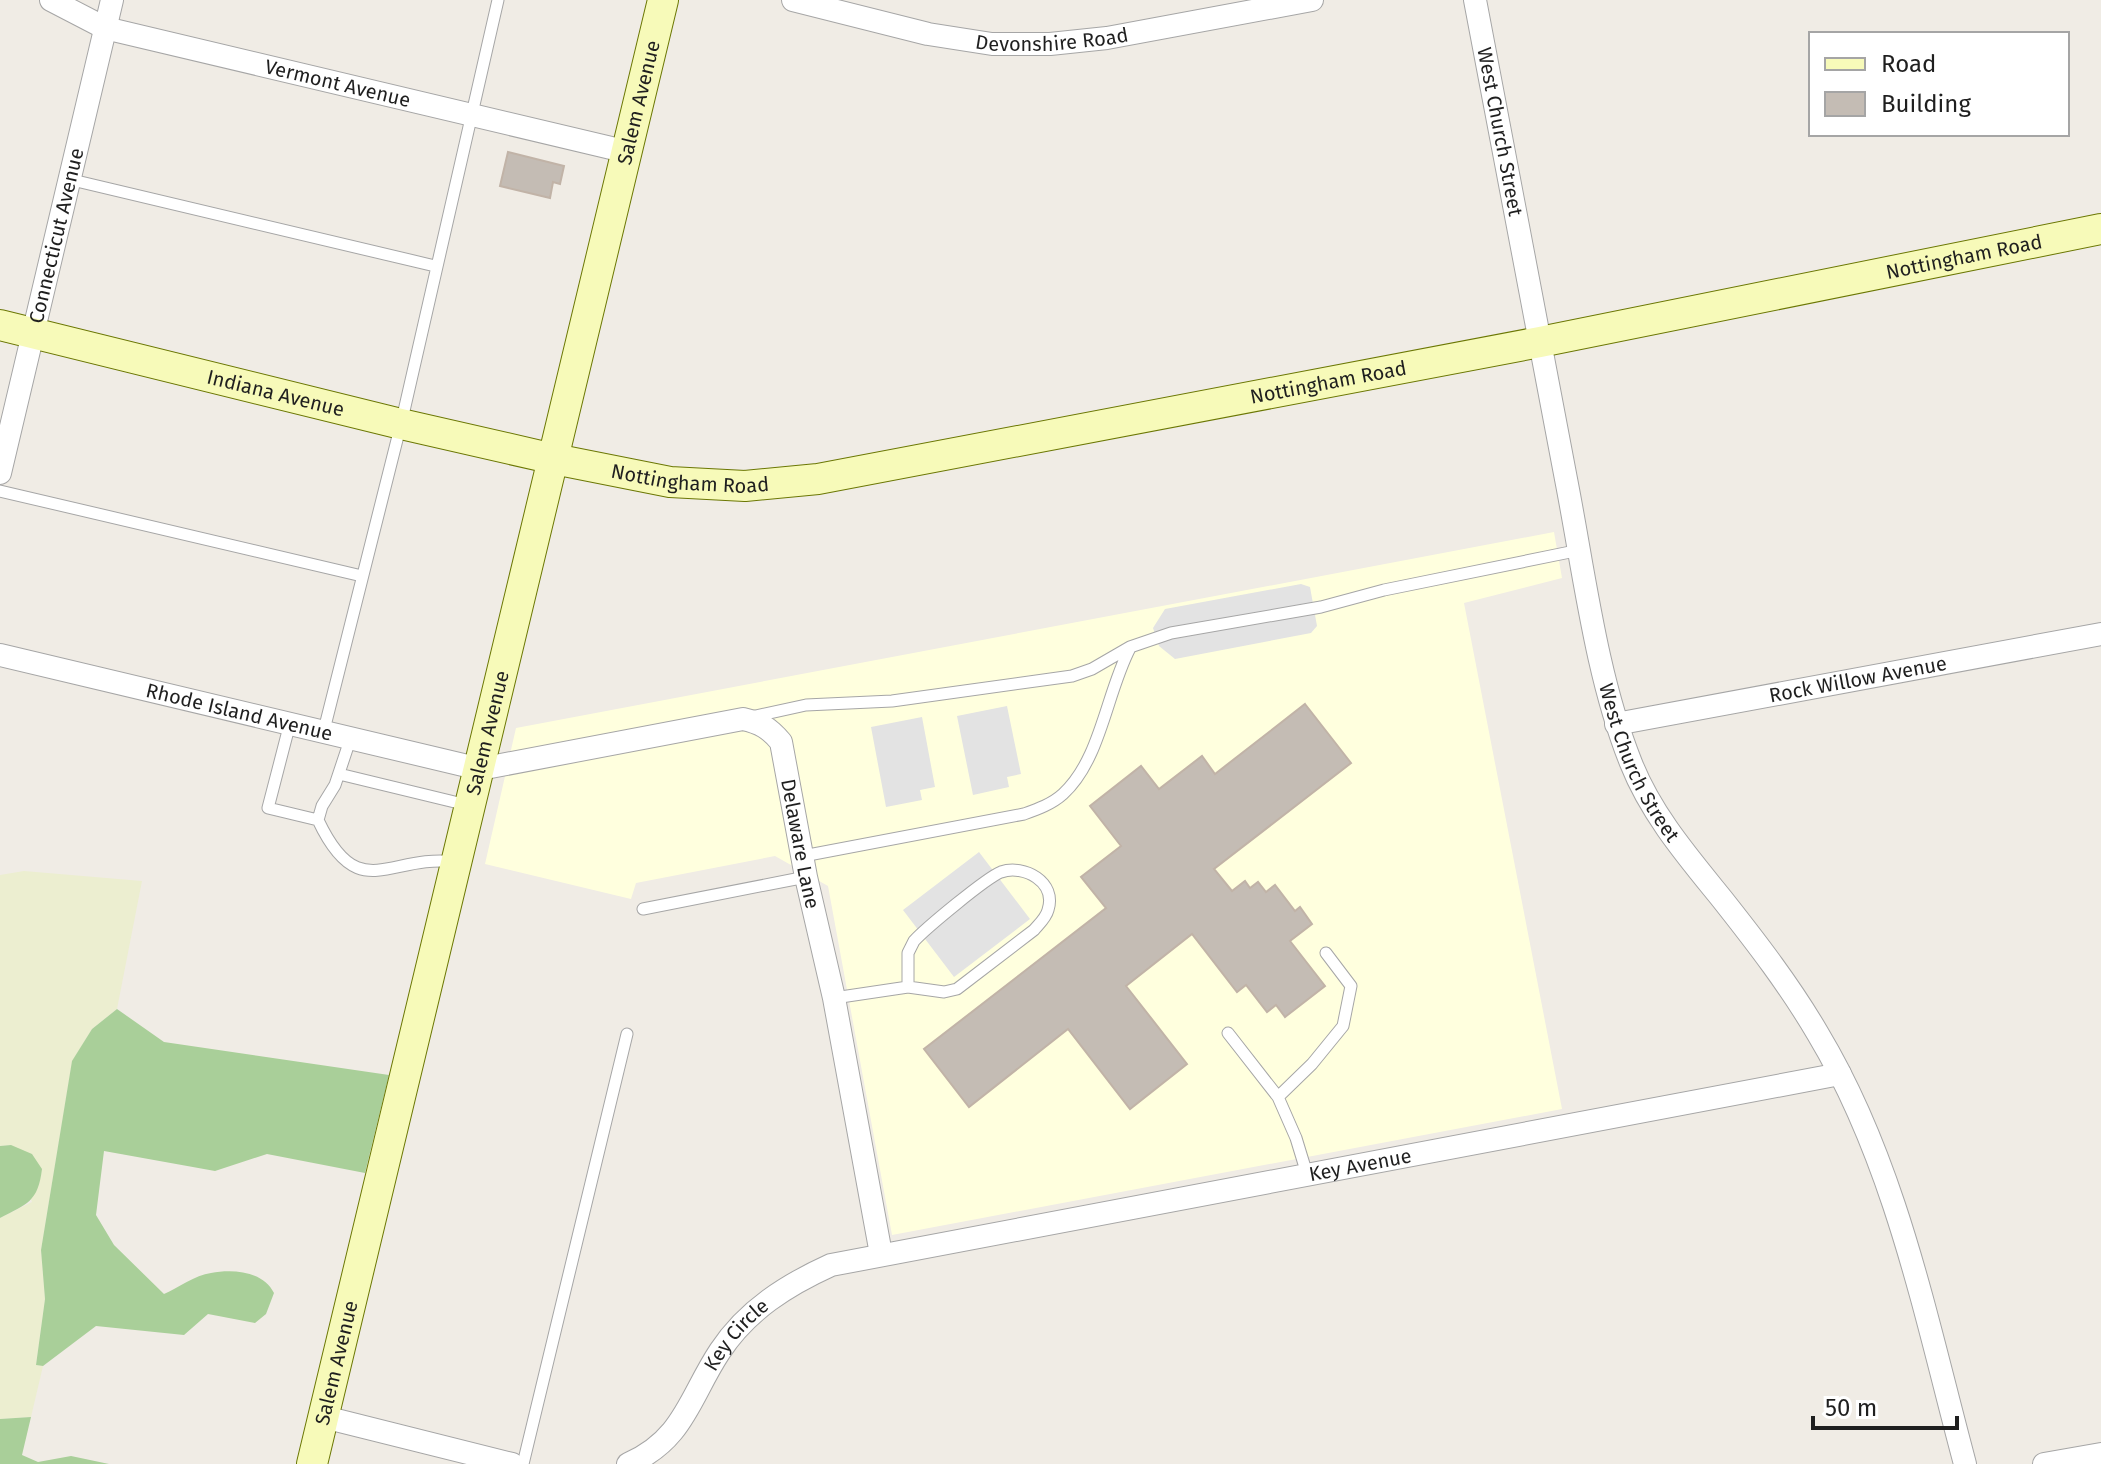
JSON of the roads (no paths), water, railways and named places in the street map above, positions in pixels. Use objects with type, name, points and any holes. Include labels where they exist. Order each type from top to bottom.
[{"type":"main road","name":"Salem Avenue","points":[[312,1464],[663,0]]},
{"type":"main road","name":"Nottingham Road","points":[[554,459],[670,482],[745,486],[818,479],[1540,342],[2101,229]]},
{"type":"main road","name":"Indiana Avenue","points":[[0,325],[554,459]]},
{"type":"street","name":"Vermont Avenue","points":[[51,0],[105,28],[628,152]]},
{"type":"street","name":"Connecticut Avenue","points":[[0,473],[112,0]]},
{"type":"street","name":"Devonshire Road","points":[[793,0],[928,34],[992,44],[1050,44],[1107,38],[1312,0]]},
{"type":"street","name":"West Church Street","points":[[1475,0],[1616,724],[1652,806],[1790,990],[1840,1074],[1871,1141],[1895,1207],[1965,1464]]},
{"type":"street","name":"Rock Willow Avenue","points":[[1616,724],[2101,634]]},
{"type":"street","name":"Rhode Island Avenue","points":[[0,655],[480,769]]},
{"type":"street","points":[[480,769],[743,719]]},
{"type":"street","name":"Delaware Lane","points":[[743,719],[760,722],[770,728],[781,742],[834,998],[881,1254]]},
{"type":"street","name":"Key Avenue","points":[[881,1254],[1840,1074]]},
{"type":"street","name":"Key Circle","points":[[633,1463],[664,1440],[684,1419],[720,1351],[743,1323],[772,1297],[800,1279],[831,1265],[881,1254]]},
{"type":"street","points":[[324,1417],[512,1464]]},
{"type":"street","points":[[2044,1464],[2101,1454]]},
{"type":"lane","points":[[324,730],[401,424],[498,0]]},
{"type":"lane","points":[[68,179],[435,266]]},
{"type":"lane","points":[[0,491],[362,576]]},
{"type":"lane","points":[[743,719],[806,705],[892,701],[1072,676],[1092,669],[1130,647],[1171,633],[1321,607],[1384,590],[1580,550]]},
{"type":"lane","points":[[643,909],[805,866],[1024,814],[1054,801],[1072,785],[1090,754],[1117,673],[1130,647]]},
{"type":"lane","points":[[291,722],[268,808],[318,820]]},
{"type":"lane","points":[[351,737],[339,774],[318,820],[340,859],[358,869],[389,870],[437,859],[458,862]]},
{"type":"lane","points":[[339,774],[472,806]]},
{"type":"lane","points":[[834,998],[908,987],[944,992],[957,989],[1043,920],[1049,908],[1044,885],[1033,874],[1021,869],[999,873],[914,941],[908,953],[908,987]]},
{"type":"lane","points":[[1278,1097],[1312,1064],[1343,1026],[1351,986],[1326,953]]},
{"type":"lane","points":[[1228,1033],[1278,1097],[1307,1174]]},
{"type":"lane","points":[[523,1464],[627,1034]]}]
